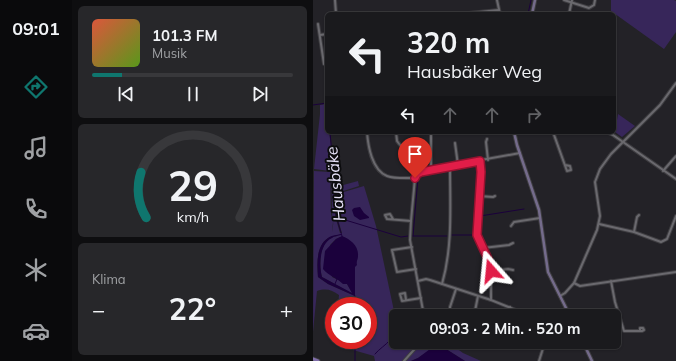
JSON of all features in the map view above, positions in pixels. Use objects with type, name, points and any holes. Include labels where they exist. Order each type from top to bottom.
[{"type":"main road","points":[[532,12],[535,0]]},
{"type":"main road","points":[[515,134],[540,218],[547,268],[550,278],[566,309]]},
{"type":"main road","points":[[586,349],[592,361]]},
{"type":"main road","points":[[313,359],[318,361]]},
{"type":"street","points":[[335,0],[336,12]]},
{"type":"street","points":[[479,12],[499,10],[497,0]]},
{"type":"street","points":[[564,0],[572,1],[589,8],[594,5],[595,0]]},
{"type":"street","points":[[569,12],[572,1]]},
{"type":"street","points":[[318,24],[325,64]]},
{"type":"street","points":[[320,35],[325,34]]},
{"type":"street","points":[[560,296],[565,293],[574,283],[599,224],[600,216],[595,179],[601,168],[623,142],[653,113],[676,83]]},
{"type":"street","points":[[367,134],[370,153],[382,173],[390,177],[415,178]]},
{"type":"street","points":[[396,134],[397,141],[400,145],[431,150]]},
{"type":"street","points":[[431,134],[431,170]]},
{"type":"street","points":[[554,134],[565,165]]},
{"type":"street","points":[[611,134],[676,179]]},
{"type":"street","points":[[487,139],[488,160]]},
{"type":"street","points":[[455,143],[459,165]]},
{"type":"street","points":[[423,309],[410,232],[415,178],[419,172],[520,153]]},
{"type":"street","points":[[663,171],[676,156]]},
{"type":"street","points":[[480,161],[481,172],[477,235],[488,259],[491,271],[491,300]]},
{"type":"street","points":[[442,284],[446,271],[449,248],[450,166]]},
{"type":"street","points":[[479,196],[495,196]]},
{"type":"street","points":[[634,232],[637,217],[639,215]]},
{"type":"street","points":[[599,224],[634,232],[659,241],[666,240],[676,216]]},
{"type":"street","points":[[511,226],[514,222],[540,218]]},
{"type":"street","points":[[393,220],[411,221]]},
{"type":"street","points":[[483,248],[509,245],[513,243]]},
{"type":"street","points":[[412,247],[393,250],[397,272],[416,269]]},
{"type":"street","points":[[491,271],[513,270]]},
{"type":"street","points":[[574,283],[579,286],[676,272]]},
{"type":"street","points":[[418,281],[426,279],[515,309]]},
{"type":"street","points":[[611,281],[615,302],[624,331],[640,330]]},
{"type":"street","points":[[450,309],[456,289]]},
{"type":"street","points":[[406,300],[405,293],[400,294],[402,302],[421,298]]},
{"type":"street","points":[[475,309],[478,296]]},
{"type":"street","points":[[404,361],[415,349]]},
{"type":"street","points":[[539,361],[543,349]]},
{"type":"shaded area","points":[[611,0],[674,0],[676,1],[676,32],[664,49],[616,15],[616,12],[611,11]]},
{"type":"shaded area","points":[[325,104],[325,134],[329,134],[332,153],[329,154],[330,171],[314,169],[320,105]]},
{"type":"shaded area","points":[[618,114],[635,126],[622,137],[616,133]]},
{"type":"shaded area","points":[[332,155],[336,198],[335,216],[340,233],[342,233],[337,216],[337,194],[364,186],[376,226],[394,309],[389,309],[389,349],[413,349],[402,361],[375,361],[374,356],[353,350],[377,349],[377,297],[339,297],[339,295],[331,291],[317,291],[313,332],[314,171],[330,172],[331,214],[333,222],[330,156]],"holes":[[[341,235],[327,241],[322,250],[320,261],[322,277],[353,294],[347,284],[332,277],[330,245],[340,237],[355,267],[355,296],[328,284],[318,277],[318,256],[321,246],[328,238],[333,236]]]},
{"type":"shaded area","points":[[358,181],[359,186],[337,193],[336,187]]},
{"type":"shaded area","points":[[360,207],[369,218],[360,220],[354,216],[352,210]]},
{"type":"shaded area","points":[[341,234],[328,241],[322,250],[320,267],[322,277],[352,293],[347,284],[343,284],[323,269],[325,251],[336,239],[342,236],[348,239],[353,243],[358,252],[357,265],[355,267],[355,296],[328,284],[318,277],[318,256],[321,246],[324,241],[330,237]]},
{"type":"shaded area","points":[[415,349],[446,349],[424,354],[411,361],[404,361]]},
{"type":"shaded area","points":[[430,349],[446,349],[465,361],[411,361],[418,358]]},
{"type":"shaded area","points":[[446,349],[457,349],[481,361],[465,361]]},
{"type":"waterway","points":[[528,12],[531,0]]},
{"type":"waterway","name":"Hausbäke","points":[[313,105],[325,103]]},
{"type":"waterway","name":"Hausbäke","points":[[330,134],[336,198],[336,216],[342,236]]},
{"type":"waterway","points":[[413,236],[418,178]]},
{"type":"waterway","points":[[479,234],[480,216],[524,209]]},
{"type":"waterway","points":[[338,221],[342,219],[401,237],[408,236]]},
{"type":"waterway","points":[[451,235],[474,235]]},
{"type":"waterway","points":[[413,236],[447,236]]},
{"type":"waterway","points":[[335,284],[337,279]]},
{"type":"waterway","points":[[375,354],[389,341]]},
{"type":"waterway","name":"Hausbäke","points":[[355,349],[355,361]]},
{"type":"route","points":[[415,178],[419,172],[480,161],[481,172],[477,235],[488,259],[491,271]]}]
